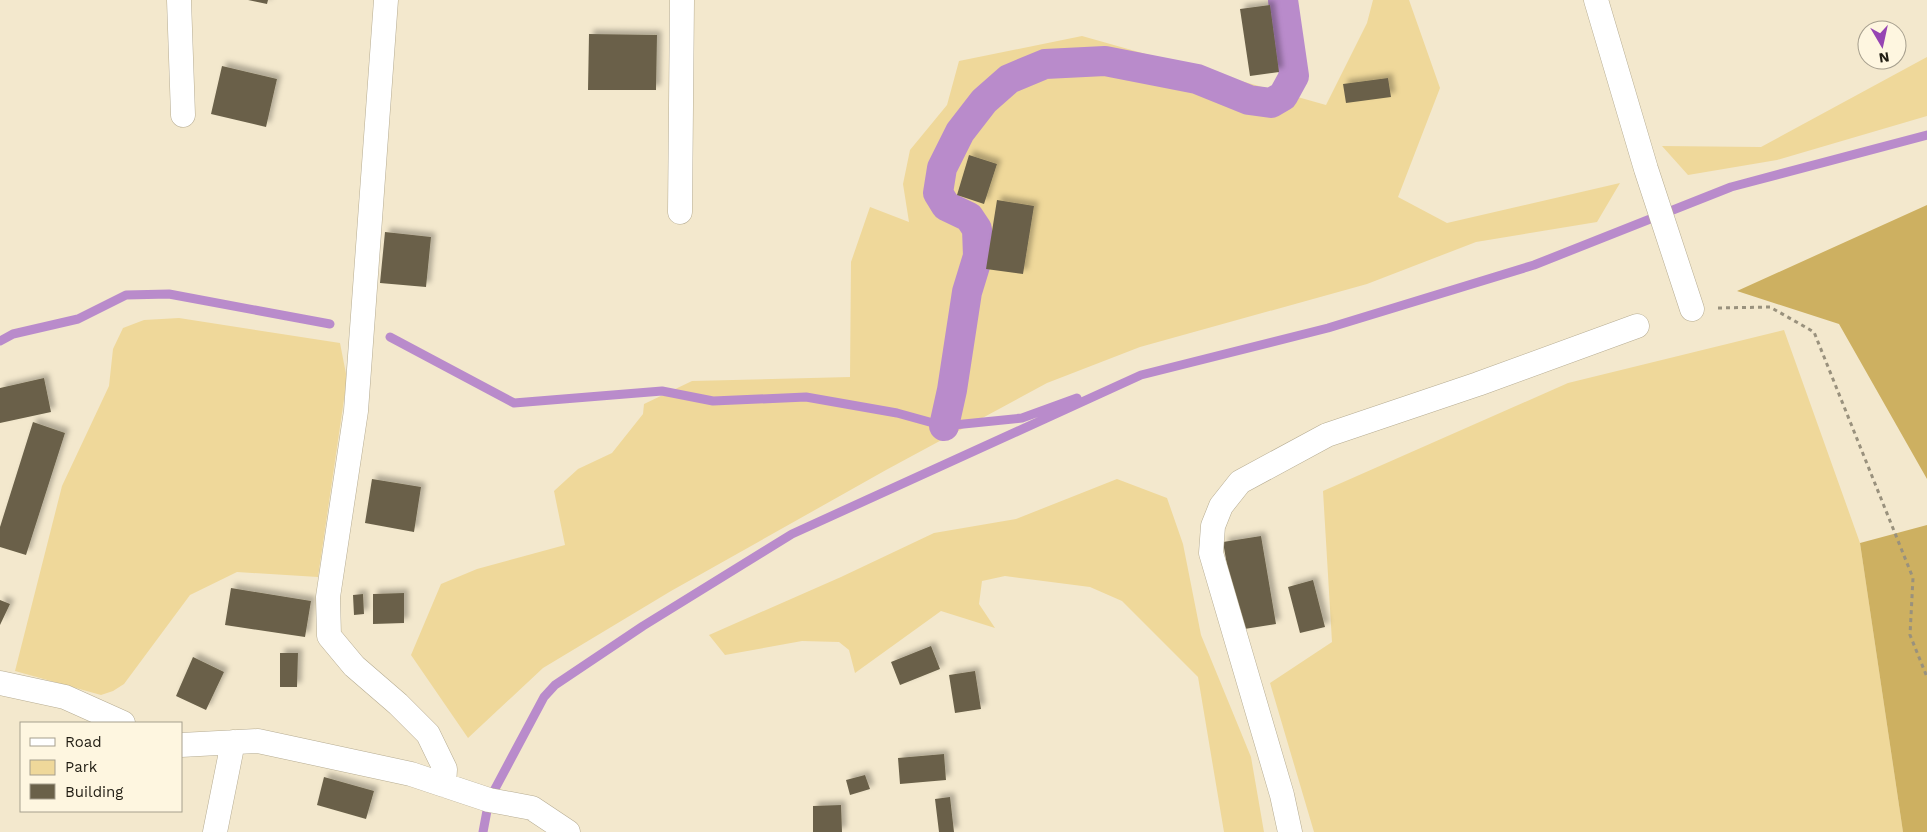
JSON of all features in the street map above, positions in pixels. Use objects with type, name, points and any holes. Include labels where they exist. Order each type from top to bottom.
[{"type":"street","points":[[179,0],[183,115]]},
{"type":"street","points":[[386,0],[356,411],[328,597],[329,636],[354,666],[398,704],[428,734],[445,769],[444,785]]},
{"type":"street","points":[[680,212],[682,0]]},
{"type":"street","points":[[1596,0],[1646,169],[1692,309]]},
{"type":"street","points":[[1290,832],[1279,786],[1211,553],[1213,526],[1221,506],[1240,482],[1327,435],[1478,384],[1637,326]]},
{"type":"street","points":[[0,683],[64,697],[121,722]]},
{"type":"street","points":[[182,745],[258,741],[411,774],[489,800],[532,808],[568,832]]},
{"type":"street","points":[[215,832],[233,742]]},
{"type":"path","points":[[1692,309],[1770,307],[1814,332],[1913,578],[1910,635],[1927,677]]},
{"type":"green space","points":[[1373,0],[1409,0],[1440,88],[1398,197],[1447,223],[1620,183],[1597,222],[1476,242],[1367,284],[1140,347],[1047,383],[886,470],[671,591],[543,668],[468,738],[411,655],[441,584],[477,569],[565,545],[554,491],[578,469],[612,453],[643,414],[644,404],[692,381],[850,377],[851,262],[870,207],[909,222],[903,184],[910,150],[947,105],[959,61],[1082,36],[1326,105],[1367,23]]},
{"type":"green space","points":[[1927,57],[1927,116],[1777,160],[1688,175],[1662,146],[1761,147],[1903,70],[1907,70],[1907,68]]},
{"type":"green space","points":[[179,318],[340,343],[347,379],[318,577],[237,572],[190,595],[124,684],[113,691],[101,695],[15,671],[62,486],[109,386],[113,349],[123,328],[144,320]]},
{"type":"green space","points":[[1784,330],[1860,543],[1903,832],[1314,832],[1270,683],[1332,642],[1323,491],[1568,383]]},
{"type":"green space","points":[[1117,479],[1167,498],[1183,544],[1201,635],[1251,757],[1264,832],[1224,832],[1198,677],[1122,601],[1090,587],[1005,576],[982,581],[979,604],[995,628],[941,611],[855,673],[849,650],[839,642],[802,641],[725,655],[709,635],[841,577],[934,533],[1016,519]]},
{"type":"shaded area","points":[[1927,205],[1927,479],[1839,324],[1737,291]]},
{"type":"shaded area","points":[[1927,525],[1927,832],[1903,832],[1860,543]]},
{"type":"building","points":[[248,0],[268,0],[267,4]]},
{"type":"building","points":[[1270,5],[1279,72],[1250,76],[1240,9]]},
{"type":"building","points":[[589,34],[657,35],[656,90],[588,90]]},
{"type":"building","points":[[222,66],[277,79],[266,127],[211,114]]},
{"type":"building","points":[[1388,78],[1391,97],[1346,103],[1343,84]]},
{"type":"building","points":[[969,155],[997,164],[984,204],[957,195]]},
{"type":"building","points":[[997,200],[1034,206],[1023,274],[986,269]]},
{"type":"building","points":[[385,232],[431,237],[426,287],[380,283]]},
{"type":"building","points":[[44,378],[51,412],[0,423],[0,388]]},
{"type":"building","points":[[33,422],[65,433],[26,555],[0,547],[0,527]]},
{"type":"building","points":[[372,479],[421,487],[414,532],[365,523]]},
{"type":"building","points":[[1261,536],[1276,624],[1238,630],[1223,542]]},
{"type":"building","points":[[1313,580],[1325,627],[1300,633],[1288,587]]},
{"type":"building","points":[[231,588],[311,601],[305,637],[225,625]]},
{"type":"building","points":[[404,593],[404,623],[373,624],[373,594]]},
{"type":"building","points":[[363,594],[364,614],[354,615],[353,595]]},
{"type":"building","points":[[0,600],[10,604],[0,625]]},
{"type":"building","points":[[931,646],[940,669],[900,685],[891,662]]},
{"type":"building","points":[[280,653],[298,653],[297,687],[280,687]]},
{"type":"building","points":[[193,657],[224,672],[206,710],[176,696]]},
{"type":"building","points":[[975,671],[981,709],[955,713],[949,675]]},
{"type":"building","points":[[944,754],[946,780],[900,784],[898,758]]},
{"type":"building","points":[[865,775],[870,789],[850,795],[846,780]]},
{"type":"building","points":[[324,777],[374,791],[366,819],[317,805]]},
{"type":"building","points":[[950,797],[954,832],[939,832],[935,799]]},
{"type":"building","points":[[841,805],[842,832],[813,832],[813,806]]},
{"type":"waterway","points":[[944,426],[952,390],[967,292],[978,256],[977,229],[969,217],[946,206],[938,193],[942,168],[960,132],[984,101],[1009,79],[1045,64],[1105,61],[1197,79],[1249,100],[1271,103],[1283,96],[1294,76],[1283,0]]},
{"type":"waterway","points":[[483,832],[489,800],[544,697],[555,685],[643,626],[792,534],[1141,375],[1328,328],[1534,265],[1731,187],[1927,135]]},
{"type":"waterway","points":[[0,341],[13,334],[78,319],[126,295],[169,294],[330,324]]},
{"type":"waterway","points":[[390,337],[514,403],[662,391],[713,401],[806,397],[897,413],[944,426],[1022,418],[1077,398]]}]
